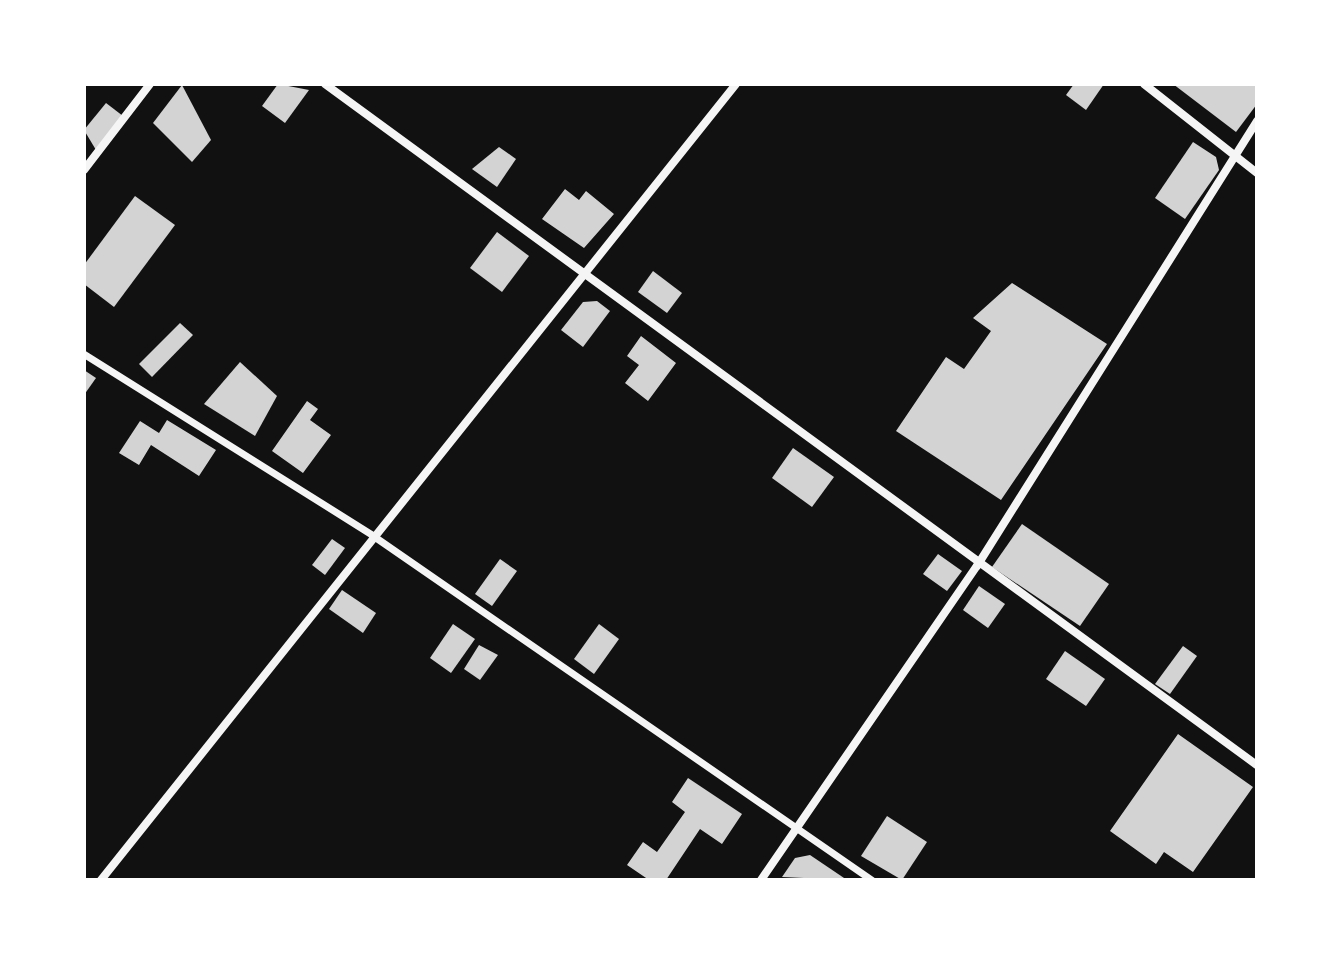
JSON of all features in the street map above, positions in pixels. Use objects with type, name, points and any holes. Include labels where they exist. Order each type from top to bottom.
[{"type":"street","points":[[84,170],[150,84]]},
{"type":"street","points":[[325,84],[977,566],[1257,765]]},
{"type":"street","points":[[101,880],[372,535],[585,275],[736,84]]},
{"type":"street","points":[[1144,84],[1257,173]]},
{"type":"street","points":[[761,880],[977,566],[1257,121]]},
{"type":"street","points":[[84,354],[372,535],[796,831],[872,880]]},
{"type":"building","points":[[278,84],[309,90],[285,123],[262,106]]},
{"type":"building","points":[[1074,84],[1104,84],[1086,110],[1066,95]]},
{"type":"building","points":[[1173,84],[1257,84],[1257,104],[1236,132]]},
{"type":"building","points":[[182,85],[211,140],[192,162],[153,123]]},
{"type":"building","points":[[106,103],[123,116],[96,150],[84,130]]},
{"type":"building","points":[[1193,142],[1216,157],[1219,170],[1185,219],[1155,198]]},
{"type":"building","points":[[499,147],[516,159],[497,187],[472,169]]},
{"type":"building","points":[[565,189],[579,200],[586,191],[614,214],[584,248],[542,219]]},
{"type":"building","points":[[135,196],[175,225],[114,307],[84,284],[84,265]]},
{"type":"building","points":[[497,232],[529,256],[502,292],[470,268]]},
{"type":"building","points":[[653,271],[682,293],[667,313],[638,292]]},
{"type":"building","points":[[1012,283],[1107,344],[1001,500],[896,431],[946,357],[964,369],[991,331],[973,318]]},
{"type":"building","points":[[597,301],[610,311],[583,347],[561,330],[583,302]]},
{"type":"building","points":[[180,323],[193,335],[152,377],[139,364]]},
{"type":"building","points":[[641,336],[676,363],[648,401],[625,383],[639,365],[627,356]]},
{"type":"building","points":[[240,362],[277,396],[255,436],[204,404]]},
{"type":"building","points":[[84,370],[96,378],[84,395]]},
{"type":"building","points":[[307,401],[318,409],[310,420],[331,435],[303,473],[272,451]]},
{"type":"building","points":[[167,420],[216,450],[199,476],[151,445],[139,465],[119,453],[140,421],[159,433]]},
{"type":"building","points":[[793,448],[834,477],[812,507],[772,478]]},
{"type":"building","points":[[1022,524],[1109,584],[1080,626],[992,567]]},
{"type":"building","points":[[332,539],[345,548],[325,575],[312,565]]},
{"type":"building","points":[[938,554],[962,571],[947,591],[923,574]]},
{"type":"building","points":[[500,559],[517,571],[492,606],[475,594]]},
{"type":"building","points":[[979,586],[1005,604],[988,628],[963,610]]},
{"type":"building","points":[[342,590],[376,613],[363,633],[329,609]]},
{"type":"building","points":[[453,624],[475,639],[451,673],[430,658]]},
{"type":"building","points":[[599,624],[619,639],[594,674],[574,659]]},
{"type":"building","points":[[479,645],[498,655],[480,680],[464,669]]},
{"type":"building","points":[[1183,646],[1197,656],[1170,694],[1155,684]]},
{"type":"building","points":[[1065,651],[1105,679],[1086,706],[1046,679]]},
{"type":"building","points":[[1178,734],[1253,787],[1193,872],[1164,852],[1156,864],[1110,831]]},
{"type":"building","points":[[688,778],[742,814],[722,844],[700,829],[666,880],[649,880],[627,865],[643,842],[657,852],[685,812],[672,802]]},
{"type":"building","points":[[887,816],[927,842],[902,880],[861,856]]},
{"type":"building","points":[[810,855],[847,880],[782,877],[795,858]]}]
